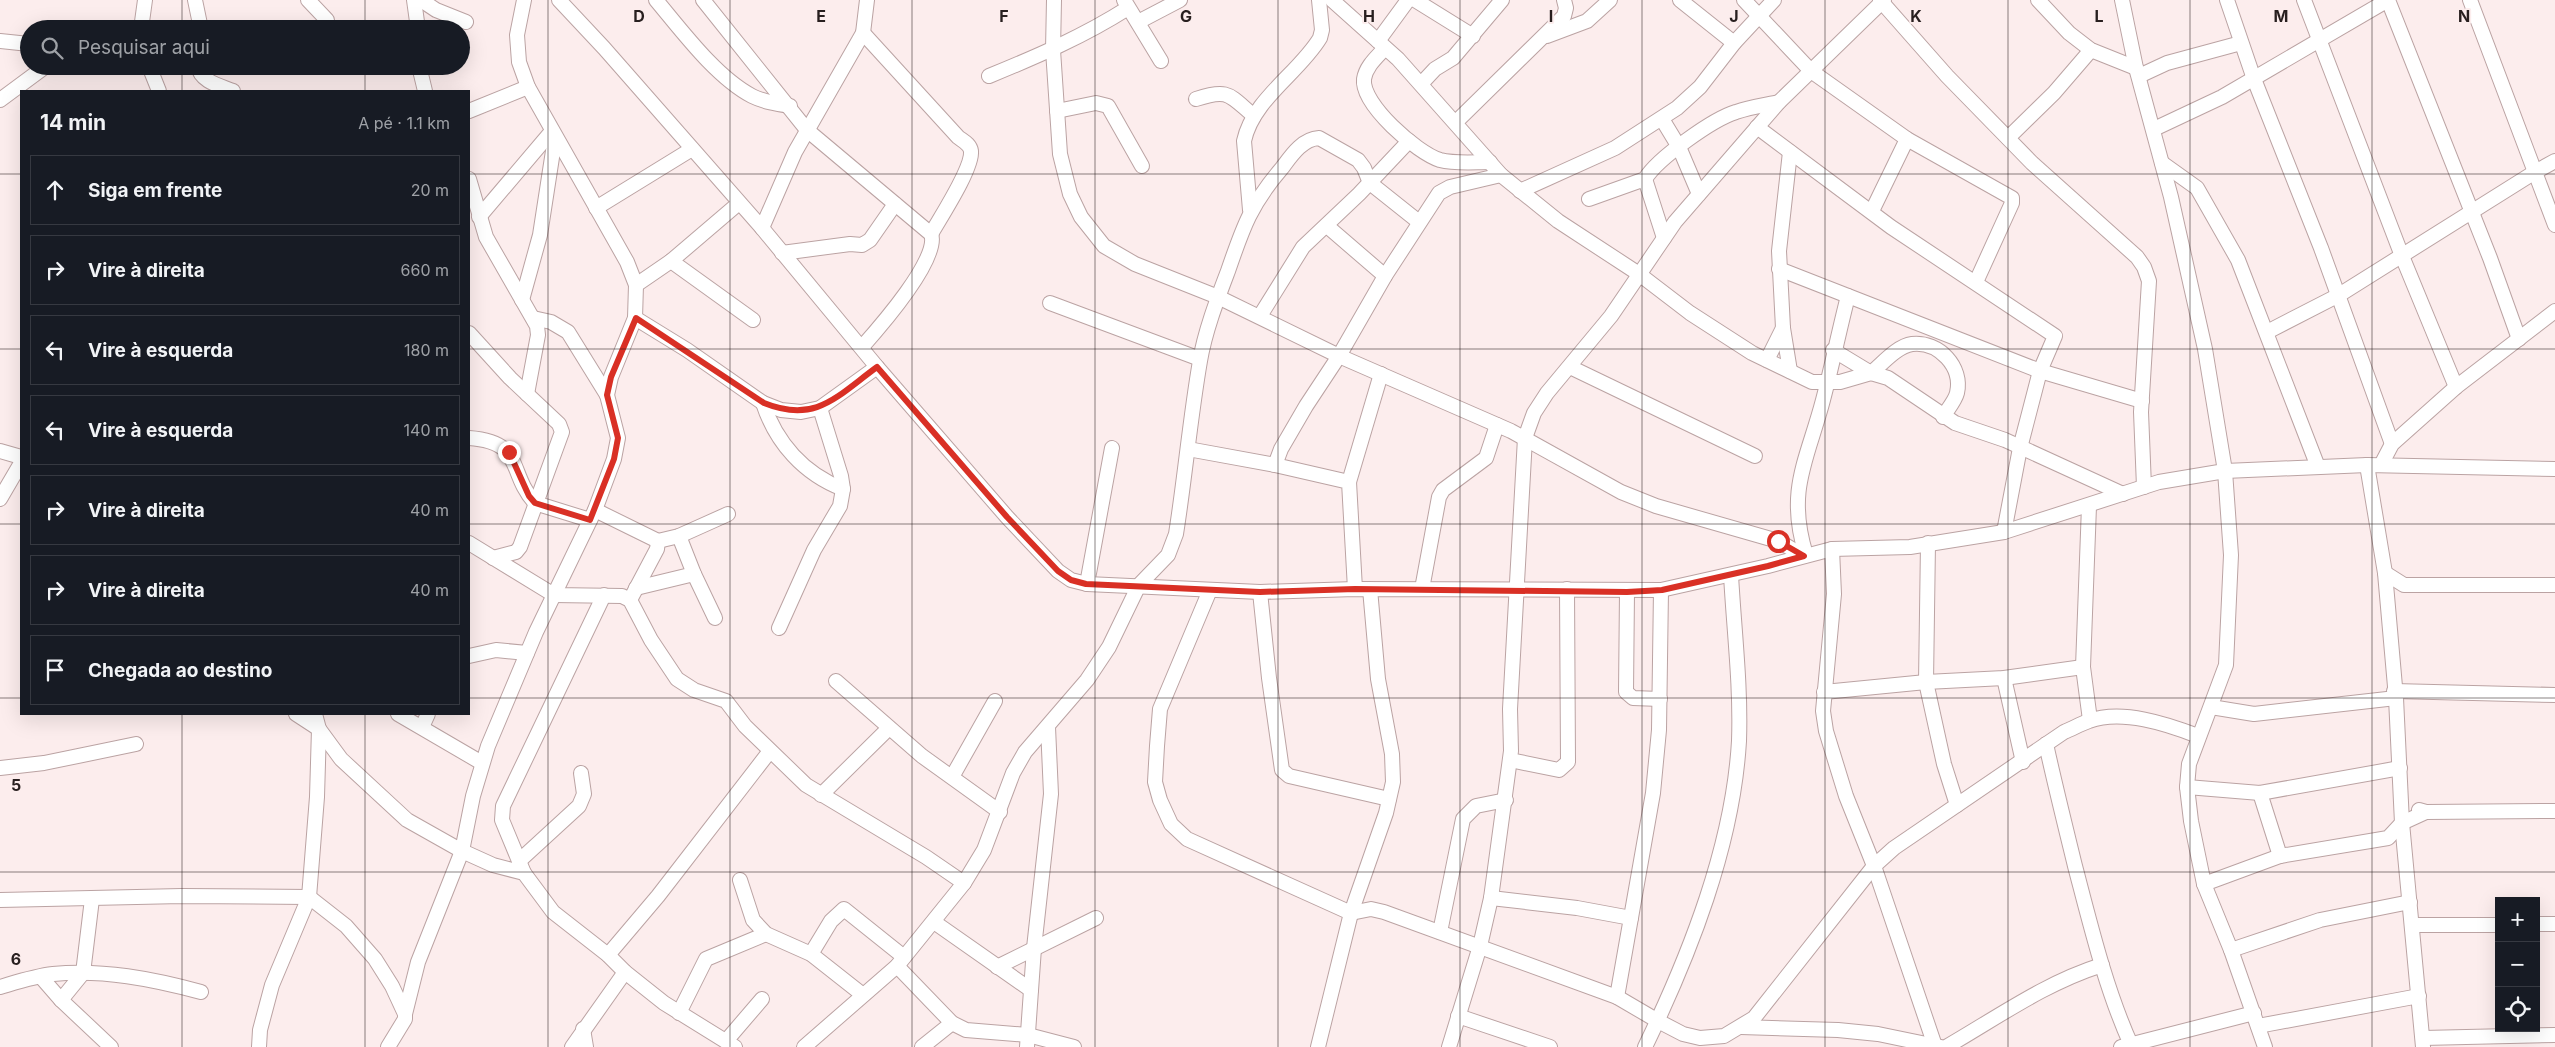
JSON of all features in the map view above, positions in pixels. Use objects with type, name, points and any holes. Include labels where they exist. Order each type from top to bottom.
[{"type":"street","points":[[142,20],[145,0]]},
{"type":"street","points":[[195,0],[199,20]]},
{"type":"street","points":[[308,0],[327,20]]},
{"type":"street","points":[[414,0],[417,20]]},
{"type":"street","points":[[421,0],[436,10],[461,20]]},
{"type":"street","points":[[524,0],[517,35],[519,62],[528,87],[627,262],[636,286],[636,318],[611,377],[607,395]]},
{"type":"street","points":[[656,0],[698,51],[736,85],[751,96],[768,102],[790,106]]},
{"type":"street","points":[[703,0],[790,106],[807,130],[931,234]]},
{"type":"street","points":[[762,228],[807,130],[863,34],[867,0]]},
{"type":"street","points":[[1054,0],[1053,50],[1060,154],[1070,194],[1081,217],[1104,246],[1135,264],[1218,297],[1339,356],[1525,438],[1620,492],[1656,506],[1778,541],[1805,556]]},
{"type":"street","points":[[1138,22],[1180,0]]},
{"type":"street","points":[[1250,211],[1244,141],[1254,116],[1320,38],[1322,30],[1319,0]]},
{"type":"street","points":[[1332,0],[1381,44],[1421,84],[1501,175],[1558,221],[1639,274],[1690,313],[1767,360],[1812,382],[1827,384],[1871,373],[1893,354],[1910,344],[1923,345],[1943,353],[1954,365],[1957,394],[1944,417]]},
{"type":"street","points":[[1408,0],[1368,66],[1364,79],[1365,91],[1371,102],[1409,141],[1439,159],[1490,162]]},
{"type":"street","points":[[1414,0],[1473,36]]},
{"type":"street","points":[[1421,84],[1435,69],[1453,58],[1502,0]]},
{"type":"street","points":[[1456,122],[1564,16],[1566,8],[1564,0]]},
{"type":"street","points":[[1543,38],[1587,21],[1610,0]]},
{"type":"street","points":[[1680,0],[1734,43]]},
{"type":"street","points":[[1744,0],[1760,14],[1811,71],[1907,139],[2012,198],[2012,203],[1976,282]]},
{"type":"street","points":[[1520,191],[1615,148],[1662,119],[1700,87],[1734,43],[1774,0]]},
{"type":"street","points":[[2038,0],[2069,33],[2091,50],[2138,72],[2241,43]]},
{"type":"street","points":[[2122,0],[2138,72],[2154,128],[2205,349],[2225,471],[2231,555],[2226,665],[2189,764],[2187,787],[2191,821],[2204,884],[2231,950],[2264,1047]]},
{"type":"street","points":[[2227,0],[2254,79],[2339,295],[2392,444]]},
{"type":"street","points":[[2304,0],[2402,256],[2456,387]]},
{"type":"street","points":[[2154,128],[2222,97],[2321,41],[2388,0],[2472,212],[2519,339]]},
{"type":"street","points":[[2470,0],[2555,225]]},
{"type":"street","points":[[563,1],[762,228],[877,367],[1007,517],[1058,571],[1071,580],[1086,584],[1260,592],[1355,589],[1567,589],[1627,592],[1662,590],[1731,575],[1832,549],[1910,547],[2004,532],[2159,482],[2225,471],[2374,465],[2555,469]]},
{"type":"street","points":[[1448,1047],[1480,946],[1491,898],[1506,800],[1510,760],[1516,590],[1525,438],[1534,412],[1611,316],[1664,238],[1699,194],[1779,102],[1882,1],[1947,76],[2032,163],[2137,257],[2144,267],[2149,281],[2142,401],[2144,487]]},
{"type":"street","points":[[989,76],[1053,50],[1106,23],[1126,4],[1162,61]]},
{"type":"street","points":[[862,347],[900,302],[918,273],[932,246],[931,234],[953,197],[969,162],[971,151],[969,145],[958,137],[863,34]]},
{"type":"street","points":[[0,41],[20,43]]},
{"type":"street","points":[[2008,138],[2054,93],[2091,50]]},
{"type":"street","points":[[0,100],[34,75]]},
{"type":"street","points":[[153,75],[159,90]]},
{"type":"street","points":[[201,75],[207,80],[232,90]]},
{"type":"street","points":[[421,75],[425,90]]},
{"type":"street","points":[[470,111],[528,87]]},
{"type":"street","points":[[1196,99],[1216,92],[1223,93],[1254,116]]},
{"type":"street","points":[[1589,199],[1645,179],[1649,172],[1704,129],[1735,112],[1779,102]]},
{"type":"street","points":[[1057,111],[1096,103],[1108,106],[1142,166]]},
{"type":"street","points":[[1662,119],[1679,148],[1699,194]]},
{"type":"street","points":[[1757,128],[1872,211],[1891,227],[2054,333],[2056,340],[2040,371],[2020,448],[2004,532]]},
{"type":"street","points":[[479,217],[553,134]]},
{"type":"street","points":[[522,300],[540,235],[553,134]]},
{"type":"street","points":[[804,1047],[900,962],[964,883],[984,850],[1000,812],[1013,773],[1021,759],[1038,735],[1048,727],[1087,680],[1109,647],[1139,585],[1168,555],[1176,534],[1200,359],[1218,297],[1250,211],[1266,186],[1296,150],[1313,138],[1319,138],[1358,160],[1364,168],[1370,183],[1419,222]]},
{"type":"street","points":[[1872,211],[1907,139]]},
{"type":"street","points":[[1260,316],[1302,247],[1327,226],[1409,141]]},
{"type":"street","points":[[596,208],[692,149]]},
{"type":"street","points":[[1790,152],[1783,199],[1779,269],[1783,328],[1790,372]]},
{"type":"street","points":[[2267,332],[2339,295],[2555,161]]},
{"type":"street","points":[[2162,163],[2197,188],[2206,200],[2238,260],[2318,467]]},
{"type":"street","points":[[1276,466],[1281,450],[1339,356],[1385,276],[1439,193],[1450,187],[1501,175]]},
{"type":"street","points":[[1645,179],[1664,238]]},
{"type":"street","points":[[470,182],[486,237],[533,318],[538,334],[527,394]]},
{"type":"street","points":[[636,286],[671,261],[739,203]]},
{"type":"street","points":[[782,253],[850,244],[862,246],[870,240],[895,204]]},
{"type":"street","points":[[1327,226],[1385,276]]},
{"type":"street","points":[[671,261],[753,320]]},
{"type":"street","points":[[1779,269],[2040,371],[2142,401]]},
{"type":"street","points":[[1805,556],[1799,526],[1798,488],[1804,458],[1818,422],[1833,350],[1848,296]]},
{"type":"street","points":[[1050,303],[1200,359]]},
{"type":"street","points":[[2555,310],[2456,387],[2392,444],[2374,465],[2395,695],[2402,823],[2423,1043],[2555,1035]]},
{"type":"street","points":[[388,1047],[402,1025],[418,962],[462,851],[482,763],[527,653],[592,515],[614,459],[618,438],[607,395],[568,332],[551,322],[533,318]]},
{"type":"street","points":[[636,318],[764,403],[781,410],[801,412],[820,408],[877,367]]},
{"type":"street","points":[[1767,360],[1783,328]]},
{"type":"street","points":[[470,334],[527,394],[559,424],[562,432],[520,548],[516,552],[493,558]]},
{"type":"street","points":[[1833,350],[1871,373],[1888,378],[1906,388],[1944,417],[1955,423],[2005,440],[2123,494]]},
{"type":"street","points":[[1570,367],[1755,456]]},
{"type":"street","points":[[1355,589],[1349,482],[1381,374]]},
{"type":"street","points":[[764,403],[769,422],[797,460],[817,477],[843,489]]},
{"type":"street","points":[[779,628],[814,550],[840,506],[843,489],[837,458],[820,408]]},
{"type":"street","points":[[1422,589],[1438,497],[1443,490],[1486,458],[1497,425]]},
{"type":"street","points":[[470,438],[484,439],[509,452],[529,496],[535,503],[592,515],[658,540],[679,536],[728,514]]},
{"type":"street","points":[[1086,584],[1112,448]]},
{"type":"street","points":[[1188,449],[1349,482]]},
{"type":"street","points":[[0,451],[20,458]]},
{"type":"street","points":[[0,499],[20,471]]},
{"type":"street","points":[[2089,506],[2084,666],[2090,720]]},
{"type":"street","points":[[1778,541],[1799,526]]},
{"type":"street","points":[[679,536],[694,574],[715,618]]},
{"type":"street","points":[[658,540],[657,549],[633,594],[651,640],[677,679],[694,690],[726,701],[745,726],[795,776],[821,795],[918,852],[964,883]]},
{"type":"street","points":[[1928,543],[1926,682],[1944,764],[1956,805]]},
{"type":"street","points":[[470,544],[554,595],[622,596],[694,574]]},
{"type":"street","points":[[1832,549],[1834,594],[1823,711],[1826,731],[1846,796],[1874,866],[1932,1046]]},
{"type":"street","points":[[2385,573],[2404,585],[2555,584]]},
{"type":"street","points":[[1645,1047],[1694,937],[1711,883],[1732,797],[1739,741],[1731,575]]},
{"type":"street","points":[[2387,599],[2404,585]]},
{"type":"street","points":[[1318,1047],[1351,913],[1386,813],[1393,782],[1392,754],[1378,679],[1370,589]]},
{"type":"street","points":[[1510,760],[1559,770],[1568,762],[1567,589]]},
{"type":"street","points":[[1210,590],[1160,709],[1155,782],[1160,800],[1171,824],[1187,840],[1351,913],[1371,909],[1480,946],[1617,997],[1698,1043],[1724,1036],[1754,1018],[1874,866],[1894,848],[2001,774],[2023,762],[2046,744],[2090,720],[2129,717],[2150,720],[2198,736]]},
{"type":"street","points":[[1617,997],[1653,793],[1660,700],[1662,590]]},
{"type":"street","points":[[1260,592],[1268,678],[1282,770],[1289,776],[1389,799]]},
{"type":"street","points":[[1627,592],[1626,692],[1633,698],[1660,700]]},
{"type":"street","points":[[604,595],[503,806],[502,820],[521,867],[553,912],[608,955],[625,972],[679,1013],[730,1044],[762,999]]},
{"type":"street","points":[[470,656],[496,650],[527,653]]},
{"type":"street","points":[[1824,692],[1926,682],[2004,678],[2084,666]]},
{"type":"street","points":[[2004,678],[2023,762]]},
{"type":"street","points":[[836,681],[889,728],[1000,812]]},
{"type":"street","points":[[2211,707],[2254,714],[2395,695],[2555,695]]},
{"type":"street","points":[[952,777],[995,701]]},
{"type":"street","points":[[297,715],[318,729],[341,759],[407,820],[462,851],[493,865],[521,867]]},
{"type":"street","points":[[259,1047],[260,1030],[272,986],[309,897],[317,797],[318,729],[315,715]]},
{"type":"street","points":[[400,715],[482,763]]},
{"type":"street","points":[[422,728],[428,715]]},
{"type":"street","points":[[1027,1041],[1034,948],[1051,794],[1048,727]]},
{"type":"street","points":[[821,795],[889,728]]},
{"type":"street","points":[[0,768],[44,763],[136,744]]},
{"type":"street","points":[[2046,744],[2060,808],[2102,964],[2128,1046],[2256,1020],[2419,996]]},
{"type":"street","points":[[608,955],[658,896],[770,751]]},
{"type":"street","points":[[2187,787],[2260,793],[2400,768]]},
{"type":"street","points":[[521,867],[579,806],[584,794],[582,773]]},
{"type":"street","points":[[2260,793],[2280,856]]},
{"type":"street","points":[[1440,932],[1463,819],[1476,806],[1506,800]]},
{"type":"street","points":[[2402,803],[2426,812],[2555,811]]},
{"type":"street","points":[[2204,884],[2280,856],[2388,838],[2402,823],[2426,812]]},
{"type":"street","points":[[2388,838],[2405,848]]},
{"type":"street","points":[[740,880],[753,920],[766,934],[811,954],[863,995]]},
{"type":"street","points":[[0,900],[182,896],[309,897],[346,926],[375,959],[404,1014]]},
{"type":"street","points":[[1491,898],[1568,906],[1631,918]]},
{"type":"street","points":[[61,1000],[83,973],[92,899]]},
{"type":"street","points":[[2231,950],[2320,920],[2410,902]]},
{"type":"street","points":[[811,954],[832,921],[841,909],[844,909],[900,962],[952,1023],[966,1030],[1074,1047]]},
{"type":"street","points":[[997,967],[1096,918]]},
{"type":"street","points":[[934,922],[1031,990]]},
{"type":"street","points":[[2412,925],[2495,924]]},
{"type":"street","points":[[2540,924],[2555,924]]},
{"type":"street","points":[[679,1013],[706,959],[766,934]]},
{"type":"street","points":[[1741,1027],[1838,1030],[1878,1034],[1932,1046],[2038,991],[2081,971],[2102,964]]},
{"type":"street","points":[[572,1047],[625,972]]},
{"type":"street","points":[[0,987],[41,977],[83,973],[128,976],[201,992]]},
{"type":"street","points":[[41,977],[106,1045]]},
{"type":"street","points":[[1458,1016],[1515,1033],[1550,1047]]},
{"type":"street","points":[[922,1047],[952,1023]]},
{"type":"street","points":[[583,1030],[586,1047]]},
{"type":"route","points":[[509,452],[529,496],[535,503],[590,520],[614,459],[618,438],[607,395],[611,377],[636,318],[764,403],[781,410],[801,412],[820,408],[877,367],[1007,517],[1058,571],[1071,580],[1086,584],[1260,592],[1355,589],[1567,589],[1627,592],[1662,590],[1804,556],[1778,541]]}]
